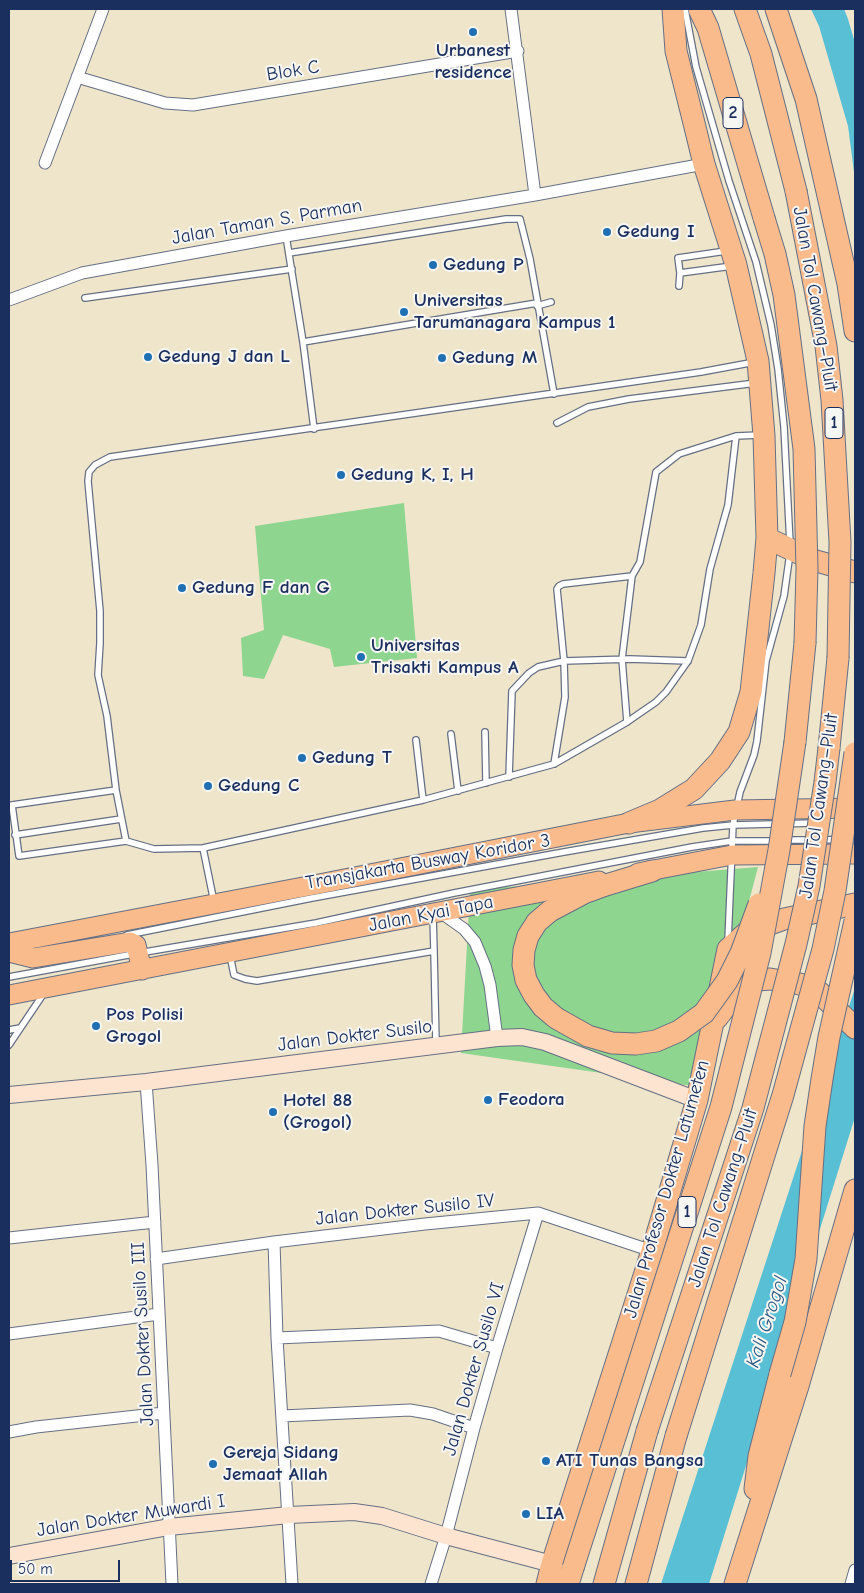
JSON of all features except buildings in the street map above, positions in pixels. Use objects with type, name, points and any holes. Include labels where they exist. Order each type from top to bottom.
[{"type":"highway","points":[[629,823],[660,810],[694,788],[710,773],[729,750],[739,732],[752,692],[767,538],[764,436],[758,361],[734,258],[704,164],[676,51],[673,9]]},
{"type":"highway","name":"2","points":[[699,9],[708,28],[764,218]]},
{"type":"highway","name":"Jalan Tol Cawang–Pluit","points":[[604,1584],[647,1431],[753,1108],[800,924],[809,886],[825,782],[838,658],[840,542],[836,450],[826,346],[796,191],[761,54],[745,9]]},
{"type":"highway","name":"Jalan Tol Cawang–Pluit","points":[[776,9],[806,99],[848,284],[855,331]]},
{"type":"highway","name":"Jalan Profesor Dokter Latumeten","points":[[571,1576],[721,1107],[760,953],[792,770],[805,644],[807,569],[804,449],[784,295],[775,254],[764,218]]},
{"type":"highway","points":[[767,538],[813,560],[855,572]]},
{"type":"highway","name":"Jalan Tol Cawang–Pluit","points":[[636,1584],[676,1436],[783,1095],[823,949],[835,891],[855,753]]},
{"type":"highway","points":[[652,871],[578,896],[550,911],[537,922],[528,936],[524,950],[523,965],[526,980],[534,995],[556,1018],[588,1036],[612,1043],[636,1044],[656,1041],[679,1031],[704,1013],[727,981],[741,952],[779,850]]},
{"type":"highway","points":[[728,948],[746,933],[784,919],[855,904]]},
{"type":"highway","points":[[754,1522],[755,1480],[759,1456],[795,1322],[806,1259],[815,1126],[829,1037],[855,921]]},
{"type":"highway","name":"Jalan Profesor Dokter Latumeten","points":[[547,1584],[652,1251],[696,1100],[714,1022],[728,948]]},
{"type":"highway","points":[[714,1022],[740,988],[757,980],[770,979],[800,984],[819,992],[849,1021]]},
{"type":"highway","points":[[735,1584],[798,1386],[855,1190]]},
{"type":"main road","points":[[11,951],[214,904],[629,823],[855,808]]},
{"type":"main road","name":"Jalan Kyai Tapa","points":[[9,995],[48,988],[140,961],[230,953],[652,871],[732,848],[855,854]]},
{"type":"main road","points":[[11,951],[38,957],[130,942],[136,945],[140,961]]},
{"type":"street","points":[[45,163],[103,9]]},
{"type":"street","points":[[511,9],[535,195]]},
{"type":"street","name":"Blok C","points":[[77,77],[165,103],[193,105],[518,52]]},
{"type":"street","name":"Jalan Taman S. Parman","points":[[9,300],[82,273],[704,164]]},
{"type":"street","points":[[436,913],[464,929],[475,942],[485,966],[490,985],[496,1038]]},
{"type":"street","name":"Jalan Dokter Susilo","points":[[9,1095],[146,1082],[496,1038],[522,1037],[545,1042],[696,1100]]},
{"type":"street","name":"Jalan Dokter Susilo III","points":[[146,1082],[155,1222],[172,1584]]},
{"type":"street","name":"Jalan Dokter Susilo IV","points":[[156,1259],[274,1242],[538,1213],[652,1251]]},
{"type":"street","name":"Jalan Dokter Susilo VI","points":[[431,1584],[446,1536],[496,1348],[538,1213]]},
{"type":"street","points":[[9,1238],[155,1222]]},
{"type":"street","points":[[274,1242],[277,1338],[292,1584]]},
{"type":"street","points":[[9,1334],[159,1314]]},
{"type":"street","points":[[277,1338],[439,1331],[496,1348]]},
{"type":"street","points":[[282,1416],[410,1410],[433,1414],[474,1428]]},
{"type":"street","points":[[9,1432],[45,1426],[164,1413]]},
{"type":"street","name":"Jalan Dokter Muwardi I","points":[[9,1556],[169,1526],[289,1515],[354,1512],[382,1516],[446,1536],[552,1564]]},
{"type":"street","points":[[851,1584],[855,1570]]},
{"type":"lane","points":[[685,9],[696,67],[729,181],[756,262],[771,325],[784,427],[790,550],[784,596],[766,661],[760,720],[754,755],[743,781],[734,817],[728,948]]},
{"type":"lane","points":[[289,253],[506,219],[520,219],[530,259],[554,394]]},
{"type":"lane","points":[[286,236],[303,342],[314,429]]},
{"type":"lane","points":[[680,286],[678,258],[734,258]]},
{"type":"lane","points":[[680,274],[734,258]]},
{"type":"lane","points":[[85,298],[292,269]]},
{"type":"lane","points":[[303,342],[550,302]]},
{"type":"lane","points":[[126,841],[98,675],[100,611],[88,481],[89,472],[95,464],[110,457],[554,394],[701,372],[758,361]]},
{"type":"lane","points":[[557,423],[588,407],[621,400],[761,383]]},
{"type":"lane","points":[[116,790],[12,805],[19,856],[126,841],[154,850],[203,848],[424,800],[554,764],[627,722],[656,702],[666,692],[688,661],[701,625],[710,569],[728,505],[736,436]]},
{"type":"lane","points":[[627,722],[622,659],[632,576],[640,562],[656,472],[678,454],[736,436],[764,436]]},
{"type":"lane","points":[[554,764],[565,697],[564,661],[558,608],[559,586],[632,576]]},
{"type":"lane","points":[[509,777],[512,690],[538,667],[564,661],[622,659],[688,661]]},
{"type":"lane","points":[[752,692],[760,720]]},
{"type":"lane","points":[[485,732],[486,783]]},
{"type":"lane","points":[[451,734],[458,791]]},
{"type":"lane","points":[[416,740],[424,800]]},
{"type":"lane","name":"Transjakarta Busway Koridor 3","points":[[119,936],[564,852],[734,817],[827,823]]},
{"type":"lane","points":[[15,835],[121,819]]},
{"type":"lane","points":[[836,823],[855,823]]},
{"type":"lane","name":"Transjakarta Busway Koridor 3","points":[[9,977],[140,961],[454,893],[692,847],[732,848],[855,839]]},
{"type":"lane","points":[[203,848],[214,904]]},
{"type":"lane","points":[[436,913],[434,951],[436,1046]]},
{"type":"lane","points":[[11,951],[63,946]]},
{"type":"lane","points":[[230,953],[234,975],[245,980],[257,981],[434,951]]},
{"type":"lane","points":[[9,1045],[48,988]]},
{"type":"lane","points":[[9,1030],[20,1028]]},
{"type":"green space","points":[[404,503],[417,658],[334,667],[330,649],[283,635],[264,679],[243,676],[241,638],[264,630],[255,526]]},
{"type":"green space","points":[[758,867],[700,1087],[461,1053],[470,890]]},
{"type":"water","points":[[811,9],[844,9],[855,43],[855,180],[848,126],[819,26]]},
{"type":"water","name":"Kali Grogol","points":[[855,988],[855,1117],[709,1584],[661,1584]]},
{"type":"place","name":"Urbanest residence","points":[[473,32]]},
{"type":"place","name":"Gedung I","points":[[607,232]]},
{"type":"place","name":"Gedung P","points":[[433,265]]},
{"type":"place","name":"Universitas Tarumanagara Kampus 1","points":[[404,312]]},
{"type":"place","name":"Gedung J dan L","points":[[148,357]]},
{"type":"place","name":"Gedung M","points":[[442,358]]},
{"type":"place","name":"Gedung K, I, H","points":[[341,475]]},
{"type":"place","name":"Gedung F dan G","points":[[182,588]]},
{"type":"place","name":"Universitas Trisakti Kampus A","points":[[361,657]]},
{"type":"place","name":"Gedung T","points":[[302,758]]},
{"type":"place","name":"Gedung C","points":[[208,786]]},
{"type":"place","name":"Pos Polisi Grogol","points":[[96,1026]]},
{"type":"place","name":"Feodora","points":[[488,1100]]},
{"type":"place","name":"Hotel 88 (Grogol)","points":[[273,1112]]},
{"type":"place","name":"ATI Tunas Bangsa","points":[[546,1461]]},
{"type":"place","name":"Gereja Sidang Jemaat Allah","points":[[213,1464]]},
{"type":"place","name":"LIA","points":[[526,1514]]}]
